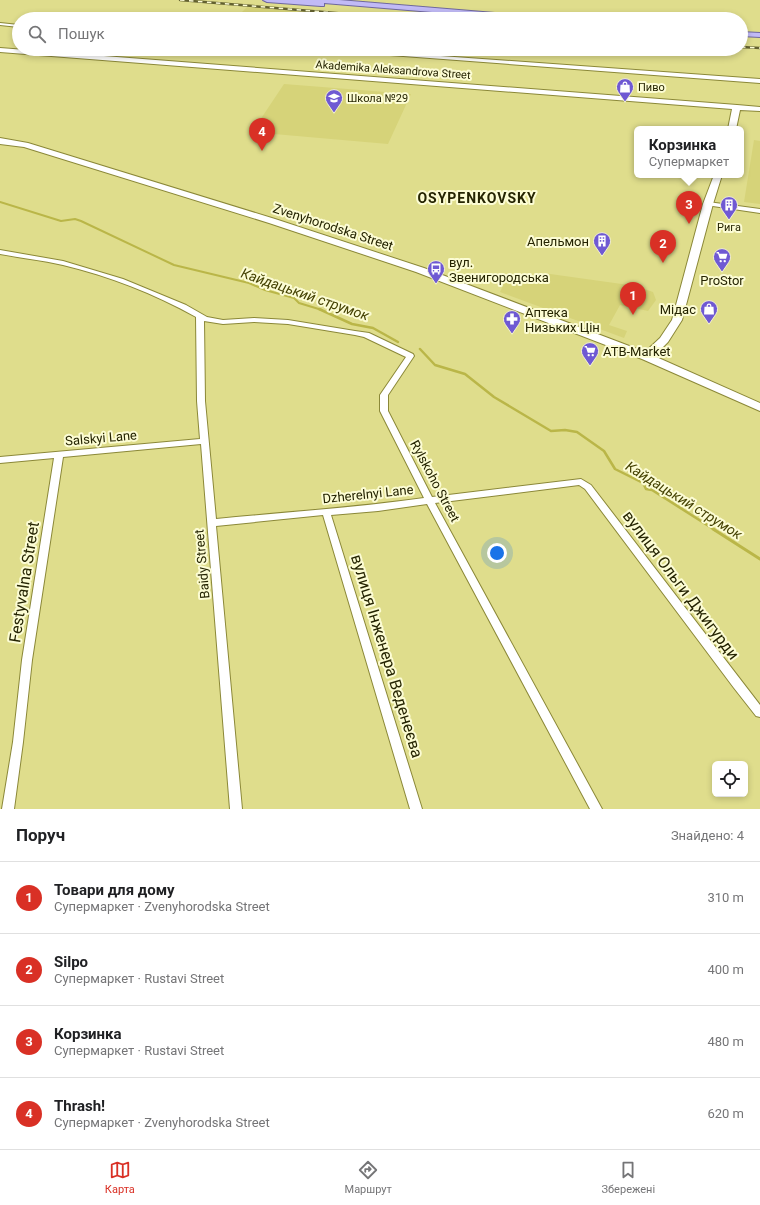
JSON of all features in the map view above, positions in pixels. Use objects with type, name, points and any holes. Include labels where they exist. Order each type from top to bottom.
[{"type":"main road","points":[[267,0],[325,2],[453,12]]},
{"type":"main road","points":[[313,0],[424,12]]},
{"type":"main road","points":[[748,34],[760,35]]},
{"type":"main road","points":[[748,39],[760,40]]},
{"type":"street","points":[[0,24],[12,25]]},
{"type":"street","name":"Akademika Aleksandrova Street","points":[[0,50],[12,51]]},
{"type":"street","name":"Akademika Aleksandrova Street","points":[[78,56],[760,109]]},
{"type":"street","points":[[419,56],[760,81]]},
{"type":"street","points":[[733,126],[737,107]]},
{"type":"street","name":"Zvenyhorodska Street","points":[[2,139],[272,220],[412,268],[646,357],[760,407]]},
{"type":"street","points":[[646,357],[661,345],[677,320],[708,204],[717,178]]},
{"type":"street","points":[[708,204],[760,211]]},
{"type":"street","points":[[0,252],[63,263],[121,280],[176,304],[200,318]]},
{"type":"street","name":"Baidy Street","points":[[200,318],[204,441],[236,809]]},
{"type":"street","name":"Rylskoho Street","points":[[200,318],[223,322],[254,320],[288,322],[355,332],[366,335],[410,356],[384,395],[383,406],[429,500],[596,809]]},
{"type":"street","name":"Salskyi Lane","points":[[0,460],[204,441]]},
{"type":"street","name":"Festyvalna Street","points":[[8,809],[18,742],[27,660],[59,454]]},
{"type":"street","name":"Dzherelnyi Lane","points":[[211,523],[264,516],[378,508],[429,500],[574,482]]},
{"type":"street","name":"вулиця Ольги Джигурди","points":[[574,482],[586,484],[711,651],[760,713]]},
{"type":"street","name":"вулиця Інженера Веденеєва","points":[[326,512],[416,809]]},
{"type":"shaded area","points":[[247,7],[306,12],[242,12]]},
{"type":"shaded area","name":"Школа №29","points":[[284,84],[411,94],[388,144],[252,132]]},
{"type":"shaded area","points":[[754,140],[760,141],[760,204],[744,202]]},
{"type":"shaded area","points":[[543,273],[636,286],[653,292],[656,300],[648,311],[620,305],[609,325],[627,331],[624,338],[500,292],[508,275],[517,277],[518,274],[532,276]]},
{"type":"waterway","name":"Кайдацький струмок","points":[[0,202],[61,221],[75,219],[81,221],[174,265],[249,283],[265,290],[294,298],[299,303],[320,309]]},
{"type":"waterway","name":"Кайдацький струмок","points":[[320,309],[352,324],[373,328],[398,342]]},
{"type":"waterway","name":"Кайдацький струмок","points":[[420,349],[435,365],[465,374],[494,397],[551,431],[565,430],[577,432],[604,451],[615,469],[643,483],[646,489],[652,490],[715,530]]},
{"type":"waterway","name":"Кайдацький струмок","points":[[713,529],[760,559]]},
{"type":"railway","points":[[180,0],[324,12]]},
{"type":"railway","points":[[748,47],[760,48]]},
{"type":"place","name":"Пиво","points":[[625,102]]},
{"type":"place","name":"Школа №29","points":[[334,113]]},
{"type":"place","name":"Thrash!","points":[[262,151]]},
{"type":"place","name":"Рига","points":[[729,220]]},
{"type":"place","name":"Корзинка","points":[[689,224]]},
{"type":"place","name":"Апельмон","points":[[602,256]]},
{"type":"place","name":"Silpo","points":[[663,263]]},
{"type":"place","name":"ProStor","points":[[722,272]]},
{"type":"place","name":"вул. Звенигородська","points":[[436,284]]},
{"type":"place","name":"Товари для дому","points":[[633,315]]},
{"type":"place","name":"Мідас","points":[[709,324]]},
{"type":"place","name":"Аптека Низьких Цін","points":[[512,334]]},
{"type":"place","name":"ATB-Market","points":[[590,366]]},
{"type":"district","name":"OSYPENKOVSKY","points":[[477,198]]}]
